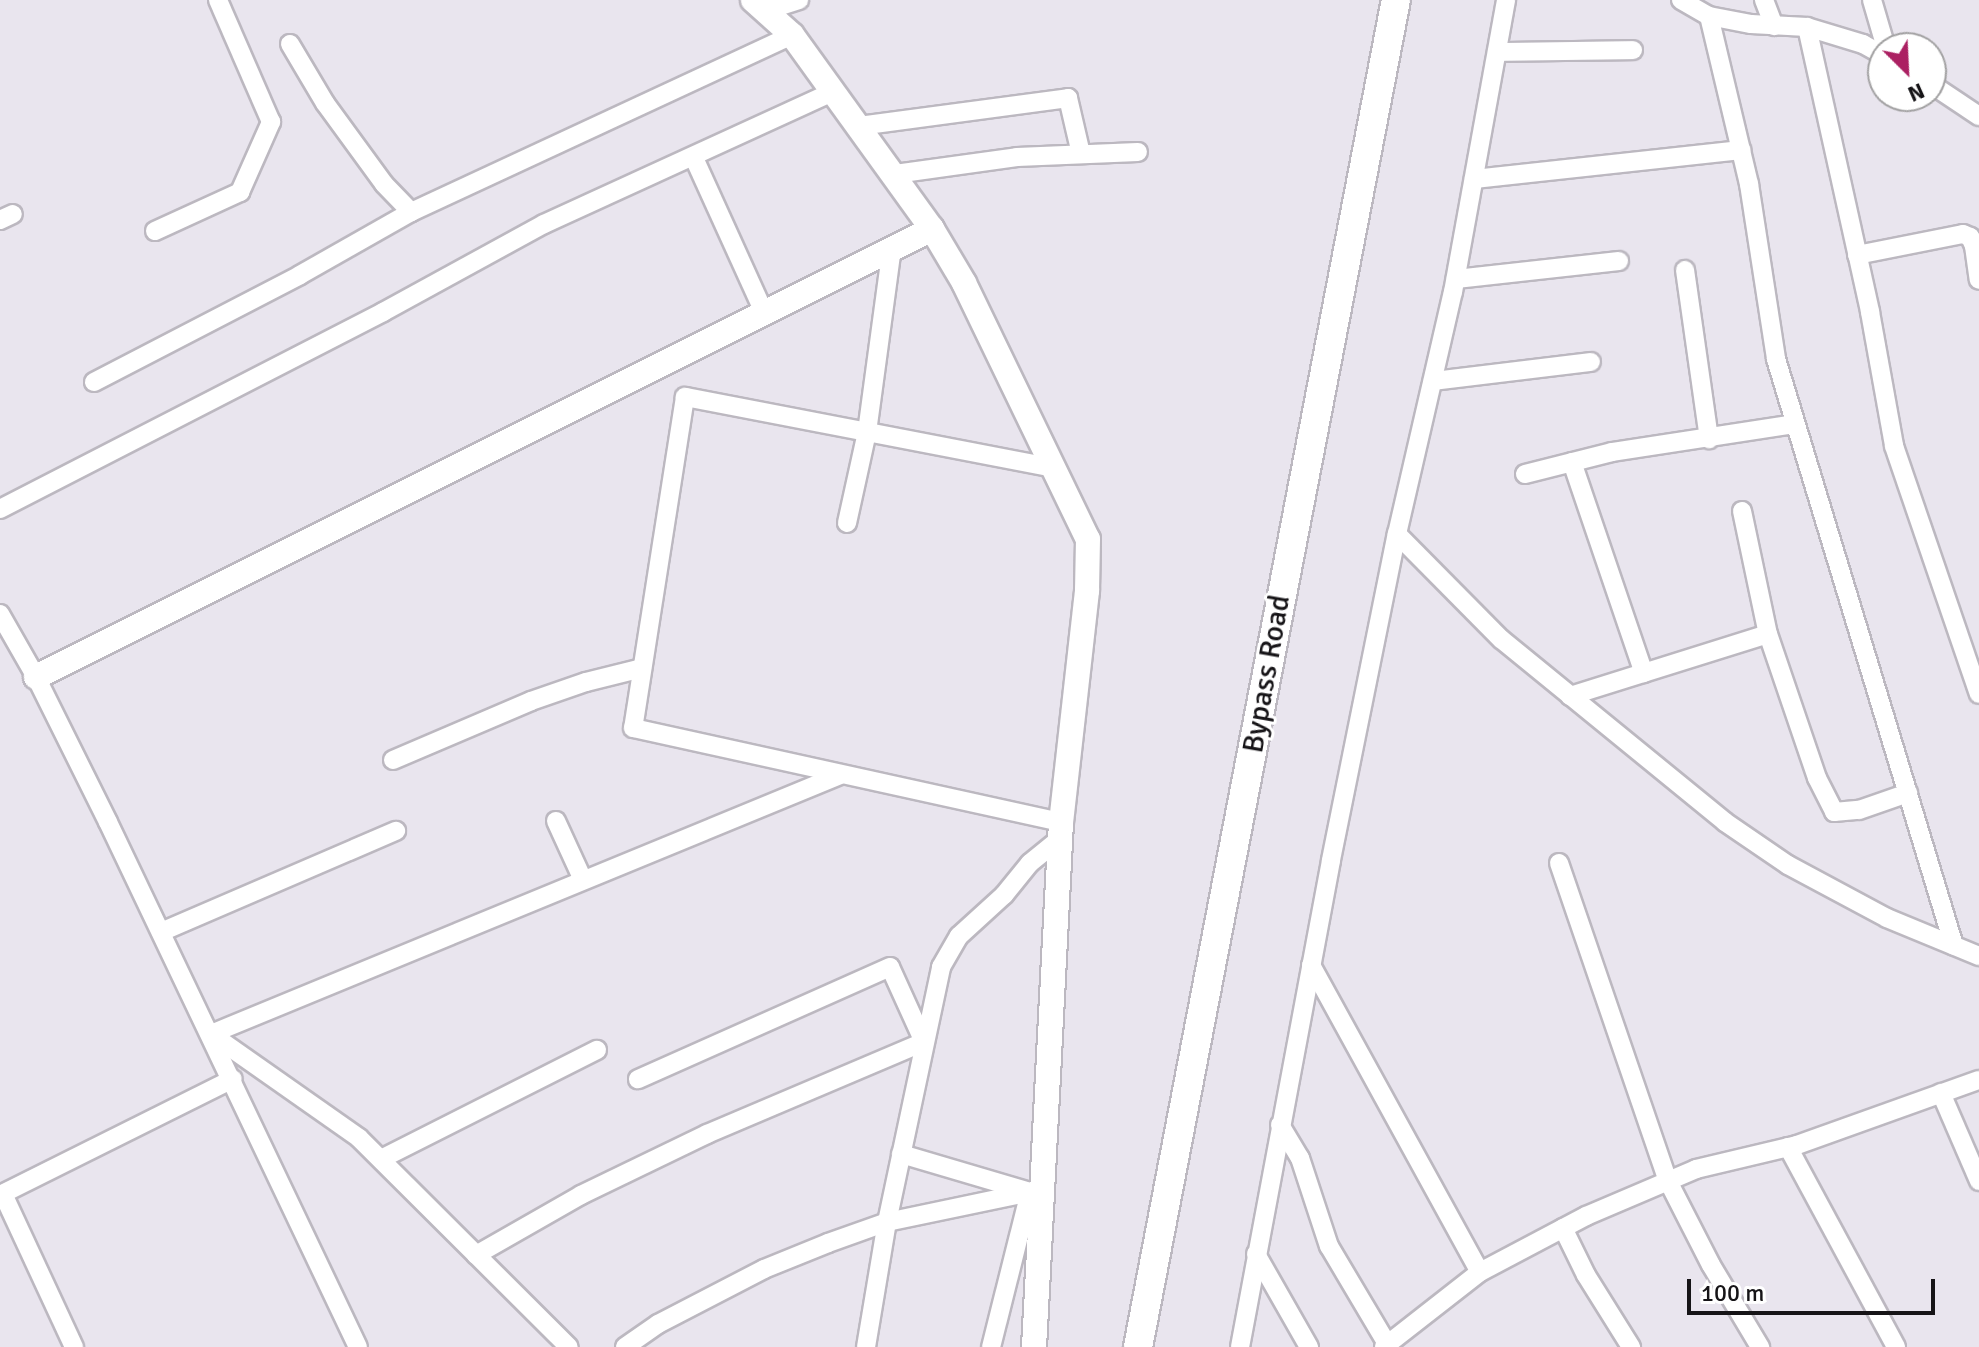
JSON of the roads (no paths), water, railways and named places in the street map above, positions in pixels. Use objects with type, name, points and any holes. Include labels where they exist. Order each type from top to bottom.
[{"type":"main road","name":"Bypass Road","points":[[1138,1347],[1396,0]]},
{"type":"street","points":[[155,231],[240,192],[271,122],[218,0]]},
{"type":"street","points":[[759,5],[799,0]]},
{"type":"street","points":[[1240,1347],[1280,1125],[1397,534],[1456,279],[1506,0]]},
{"type":"street","points":[[1681,0],[1709,16],[1774,26],[1807,27],[1867,46]]},
{"type":"street","points":[[1764,0],[1774,26]]},
{"type":"street","points":[[1872,0],[1881,32]]},
{"type":"street","points":[[759,5],[792,35],[932,229],[964,283],[1088,539],[1087,591],[1060,830],[1036,1193],[1034,1347]]},
{"type":"street","points":[[1709,16],[1741,150],[1770,328],[1795,424],[1954,946]]},
{"type":"street","points":[[1807,27],[1857,255],[1894,446],[1979,694]]},
{"type":"street","points":[[94,382],[300,275],[411,212],[792,35]]},
{"type":"street","points":[[290,44],[325,103],[384,184],[411,212]]},
{"type":"street","points":[[1497,52],[1633,50]]},
{"type":"street","points":[[0,509],[383,312],[544,224],[694,158],[834,91]]},
{"type":"street","points":[[1947,95],[1979,116]]},
{"type":"street","points":[[859,126],[1068,98],[1081,154]]},
{"type":"street","points":[[1474,179],[1741,150]]},
{"type":"street","points":[[895,174],[1017,157],[1138,152]]},
{"type":"street","points":[[694,158],[764,312]]},
{"type":"street","points":[[36,677],[932,229]]},
{"type":"street","points":[[1857,255],[1963,234],[1974,246],[1979,280]]},
{"type":"street","points":[[847,523],[867,432],[892,248]]},
{"type":"street","points":[[1456,279],[1619,261]]},
{"type":"street","points":[[1685,270],[1709,439]]},
{"type":"street","points":[[1433,381],[1591,362]]},
{"type":"street","points":[[1054,468],[685,397],[633,728],[1060,830]]},
{"type":"street","points":[[1525,474],[1612,452],[1795,424]]},
{"type":"street","points":[[1572,462],[1644,673]]},
{"type":"street","points":[[1742,511],[1768,634],[1817,778],[1834,812],[1859,810],[1908,793]]},
{"type":"street","points":[[1397,534],[1501,639],[1725,822],[1788,865],[1887,918],[1979,956]]},
{"type":"street","points":[[0,614],[36,677],[233,1079],[358,1347]]},
{"type":"street","points":[[1570,696],[1768,634]]},
{"type":"street","points":[[393,760],[531,701],[586,682],[642,668]]},
{"type":"street","points":[[211,1034],[840,775]]},
{"type":"street","points":[[556,821],[583,880]]},
{"type":"street","points":[[866,1347],[887,1222],[941,967],[959,936],[1004,895],[1060,830]]},
{"type":"street","points":[[161,932],[396,831]]},
{"type":"street","points":[[1559,863],[1668,1181],[1711,1265],[1760,1347]]},
{"type":"street","points":[[1311,965],[1480,1272]]},
{"type":"street","points":[[638,1079],[890,967],[924,1042]]},
{"type":"street","points":[[211,1034],[359,1138],[569,1347]]},
{"type":"street","points":[[476,1255],[581,1195],[707,1134],[924,1042]]},
{"type":"street","points":[[381,1159],[597,1050]]},
{"type":"street","points":[[74,1347],[2,1195],[233,1079]]},
{"type":"street","points":[[1280,1125],[1300,1158],[1329,1246],[1387,1346],[1480,1272],[1563,1228],[1696,1169],[1788,1147],[1979,1080]]},
{"type":"street","points":[[1941,1093],[1979,1181]]},
{"type":"street","points":[[1788,1147],[1896,1347]]},
{"type":"street","points":[[901,1154],[1036,1193]]},
{"type":"street","points":[[625,1347],[658,1324],[764,1269],[887,1222],[1036,1193]]},
{"type":"street","points":[[991,1347],[1036,1193]]},
{"type":"street","points":[[1563,1228],[1586,1275],[1631,1347]]},
{"type":"street","points":[[1256,1254],[1309,1347]]}]
